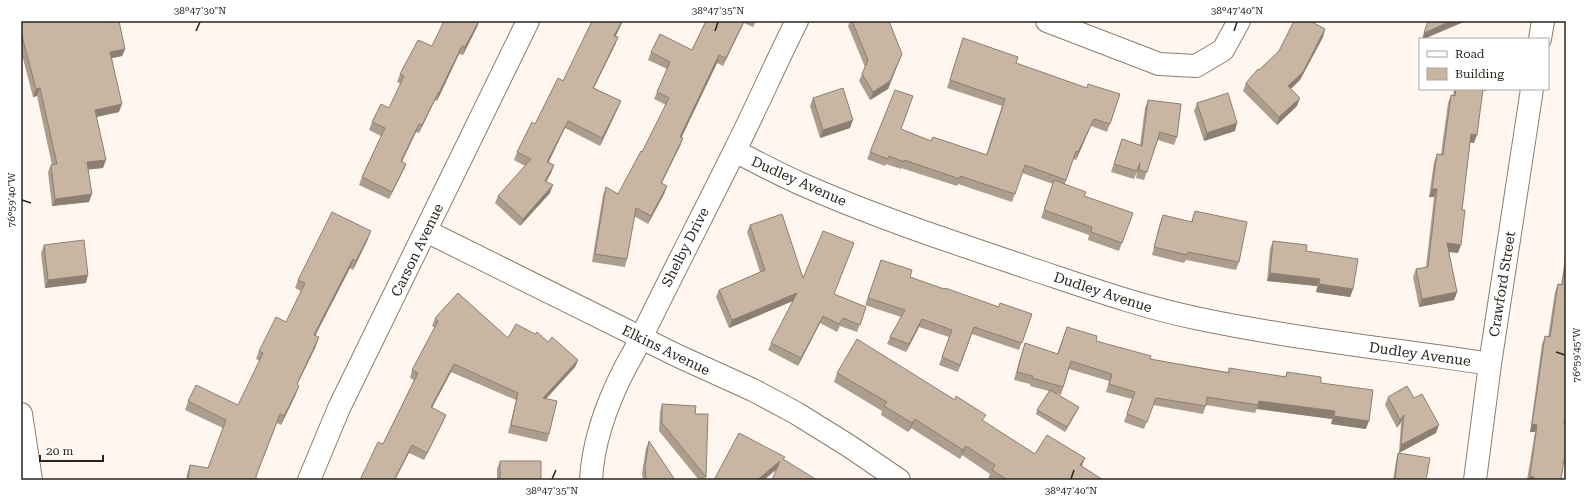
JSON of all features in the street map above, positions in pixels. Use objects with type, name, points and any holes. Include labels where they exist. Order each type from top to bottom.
[{"type":"street","name":"Carson Avenue","points":[[309,480],[339,408],[528,21]]},
{"type":"street","name":"Shelby Drive","points":[[591,480],[594,453],[602,421],[615,388],[735,151],[782,50],[798,21]]},
{"type":"street","points":[[1047,21],[1159,64],[1196,66],[1223,50],[1239,21]]},
{"type":"street","points":[[1540,38],[1543,21]]},
{"type":"street","name":"Crawford Street","points":[[1475,480],[1490,364],[1532,90]]},
{"type":"street","name":"Dudley Avenue","points":[[735,151],[799,183],[886,218],[1135,304],[1201,320],[1318,340],[1406,351],[1490,364]]},
{"type":"street","name":"Elkins Avenue","points":[[426,231],[641,338],[713,373],[753,390],[796,413],[843,442],[899,480]]},
{"type":"street","points":[[21,414],[31,480]]},
{"type":"building","points":[[21,21],[119,21],[125,49],[110,52],[122,104],[95,110],[106,160],[87,162],[92,194],[55,199],[51,165],[57,164],[40,88],[36,89],[21,32]]},
{"type":"building","points":[[444,21],[479,21],[465,47],[462,46],[422,125],[419,124],[401,161],[406,164],[392,192],[362,177],[385,128],[372,122],[381,104],[389,108],[404,76],[400,74],[418,40],[432,46]]},
{"type":"building","points":[[592,21],[622,21],[614,36],[618,37],[593,88],[621,101],[602,138],[568,121],[547,162],[554,165],[545,181],[553,185],[523,219],[498,196],[531,159],[517,152],[532,122],[535,124],[558,78],[563,81]]},
{"type":"building","points":[[706,21],[744,21],[726,58],[719,55],[680,137],[683,138],[661,183],[667,186],[651,216],[636,208],[627,259],[595,254],[606,187],[618,194],[641,151],[642,152],[669,98],[657,92],[670,62],[651,52],[660,34],[692,50]]},
{"type":"building","points":[[852,21],[889,21],[902,54],[890,81],[873,92],[862,74],[868,60]]},
{"type":"building","points":[[1294,21],[1310,21],[1325,29],[1303,72],[1288,86],[1300,98],[1279,117],[1246,83],[1258,69],[1259,70],[1279,51]]},
{"type":"building","points":[[1428,21],[1451,21],[1424,33]]},
{"type":"building","points":[[963,38],[1018,57],[1016,63],[1087,88],[1088,84],[1120,94],[1110,124],[1094,119],[1078,152],[1076,151],[1066,180],[1025,165],[1015,194],[960,176],[960,179],[904,160],[904,162],[889,156],[888,159],[870,152],[895,90],[913,96],[901,129],[931,141],[933,137],[987,155],[1005,99],[950,80]]},
{"type":"building","points":[[843,88],[853,120],[823,130],[813,98]]},
{"type":"building","points":[[1456,90],[1483,90],[1477,135],[1471,134],[1462,210],[1465,210],[1461,245],[1447,243],[1457,292],[1422,299],[1416,269],[1428,267],[1437,189],[1432,189],[1437,154],[1443,155],[1451,95],[1455,96]]},
{"type":"building","points":[[1228,93],[1237,123],[1207,133],[1197,103]]},
{"type":"building","points":[[1148,100],[1181,104],[1177,137],[1160,132],[1147,172],[1139,170],[1140,163],[1137,171],[1114,164],[1122,139],[1142,146]]},
{"type":"building","points":[[1054,180],[1086,192],[1084,196],[1133,213],[1122,243],[1091,232],[1092,227],[1044,210]]},
{"type":"building","points":[[1195,211],[1247,222],[1239,262],[1188,252],[1187,255],[1154,247],[1163,215],[1192,222]]},
{"type":"building","points":[[332,212],[371,231],[356,261],[353,259],[314,335],[319,337],[297,384],[299,386],[284,416],[280,414],[256,476],[256,480],[188,480],[190,465],[208,468],[226,420],[188,401],[196,385],[238,405],[263,353],[259,351],[276,317],[286,322],[305,283],[298,280]]},
{"type":"building","points":[[782,214],[803,278],[823,231],[854,243],[834,294],[866,307],[860,325],[843,318],[839,324],[823,316],[801,358],[771,343],[797,293],[732,320],[719,290],[765,270],[750,225]]},
{"type":"building","points":[[84,240],[88,275],[48,280],[44,245]]},
{"type":"building","points":[[1273,241],[1307,245],[1306,251],[1358,259],[1353,289],[1319,284],[1320,279],[1270,273]]},
{"type":"building","points":[[881,260],[912,270],[910,277],[999,307],[1000,303],[1032,314],[1022,343],[974,327],[960,365],[942,357],[952,330],[922,319],[909,344],[890,337],[905,310],[868,298]]},
{"type":"building","points":[[1566,261],[1566,411],[1564,424],[1566,424],[1566,447],[1561,480],[1534,480],[1534,477],[1530,476],[1537,425],[1532,424],[1545,336],[1550,337],[1558,284],[1562,285]]},
{"type":"building","points":[[458,293],[508,338],[516,324],[535,334],[537,332],[548,342],[552,337],[578,360],[543,398],[557,401],[549,434],[511,425],[518,393],[454,364],[431,407],[446,415],[427,453],[412,445],[394,480],[360,480],[378,442],[383,444],[418,373],[412,370],[438,321],[435,318]]},
{"type":"building","points":[[1067,327],[1097,336],[1096,341],[1151,356],[1150,359],[1229,373],[1229,368],[1286,377],[1287,372],[1321,377],[1321,383],[1373,390],[1369,421],[1334,416],[1335,411],[1259,401],[1258,405],[1207,397],[1206,406],[1156,398],[1147,422],[1127,414],[1135,392],[1109,384],[1112,374],[1071,361],[1063,387],[1017,372],[1025,343],[1058,354]]},
{"type":"building","points":[[857,339],[955,400],[956,396],[986,415],[982,420],[1035,454],[1047,435],[1085,458],[1080,465],[1103,480],[1008,480],[992,470],[995,465],[966,446],[963,450],[915,419],[912,423],[884,406],[887,402],[837,373]]},
{"type":"building","points":[[1407,386],[1414,398],[1422,394],[1439,425],[1401,445],[1404,415],[1400,420],[1388,397]]},
{"type":"building","points":[[1050,390],[1079,407],[1067,427],[1037,410]]},
{"type":"building","points":[[662,404],[696,406],[695,414],[708,414],[706,477],[662,423]]},
{"type":"building","points":[[739,433],[785,457],[783,459],[817,480],[772,480],[780,461],[757,480],[714,480]]},
{"type":"building","points":[[649,441],[675,480],[646,480],[645,466]]},
{"type":"building","points":[[1398,453],[1430,458],[1426,480],[1395,480]]},
{"type":"building","points":[[500,461],[541,461],[541,480],[500,480]]}]
